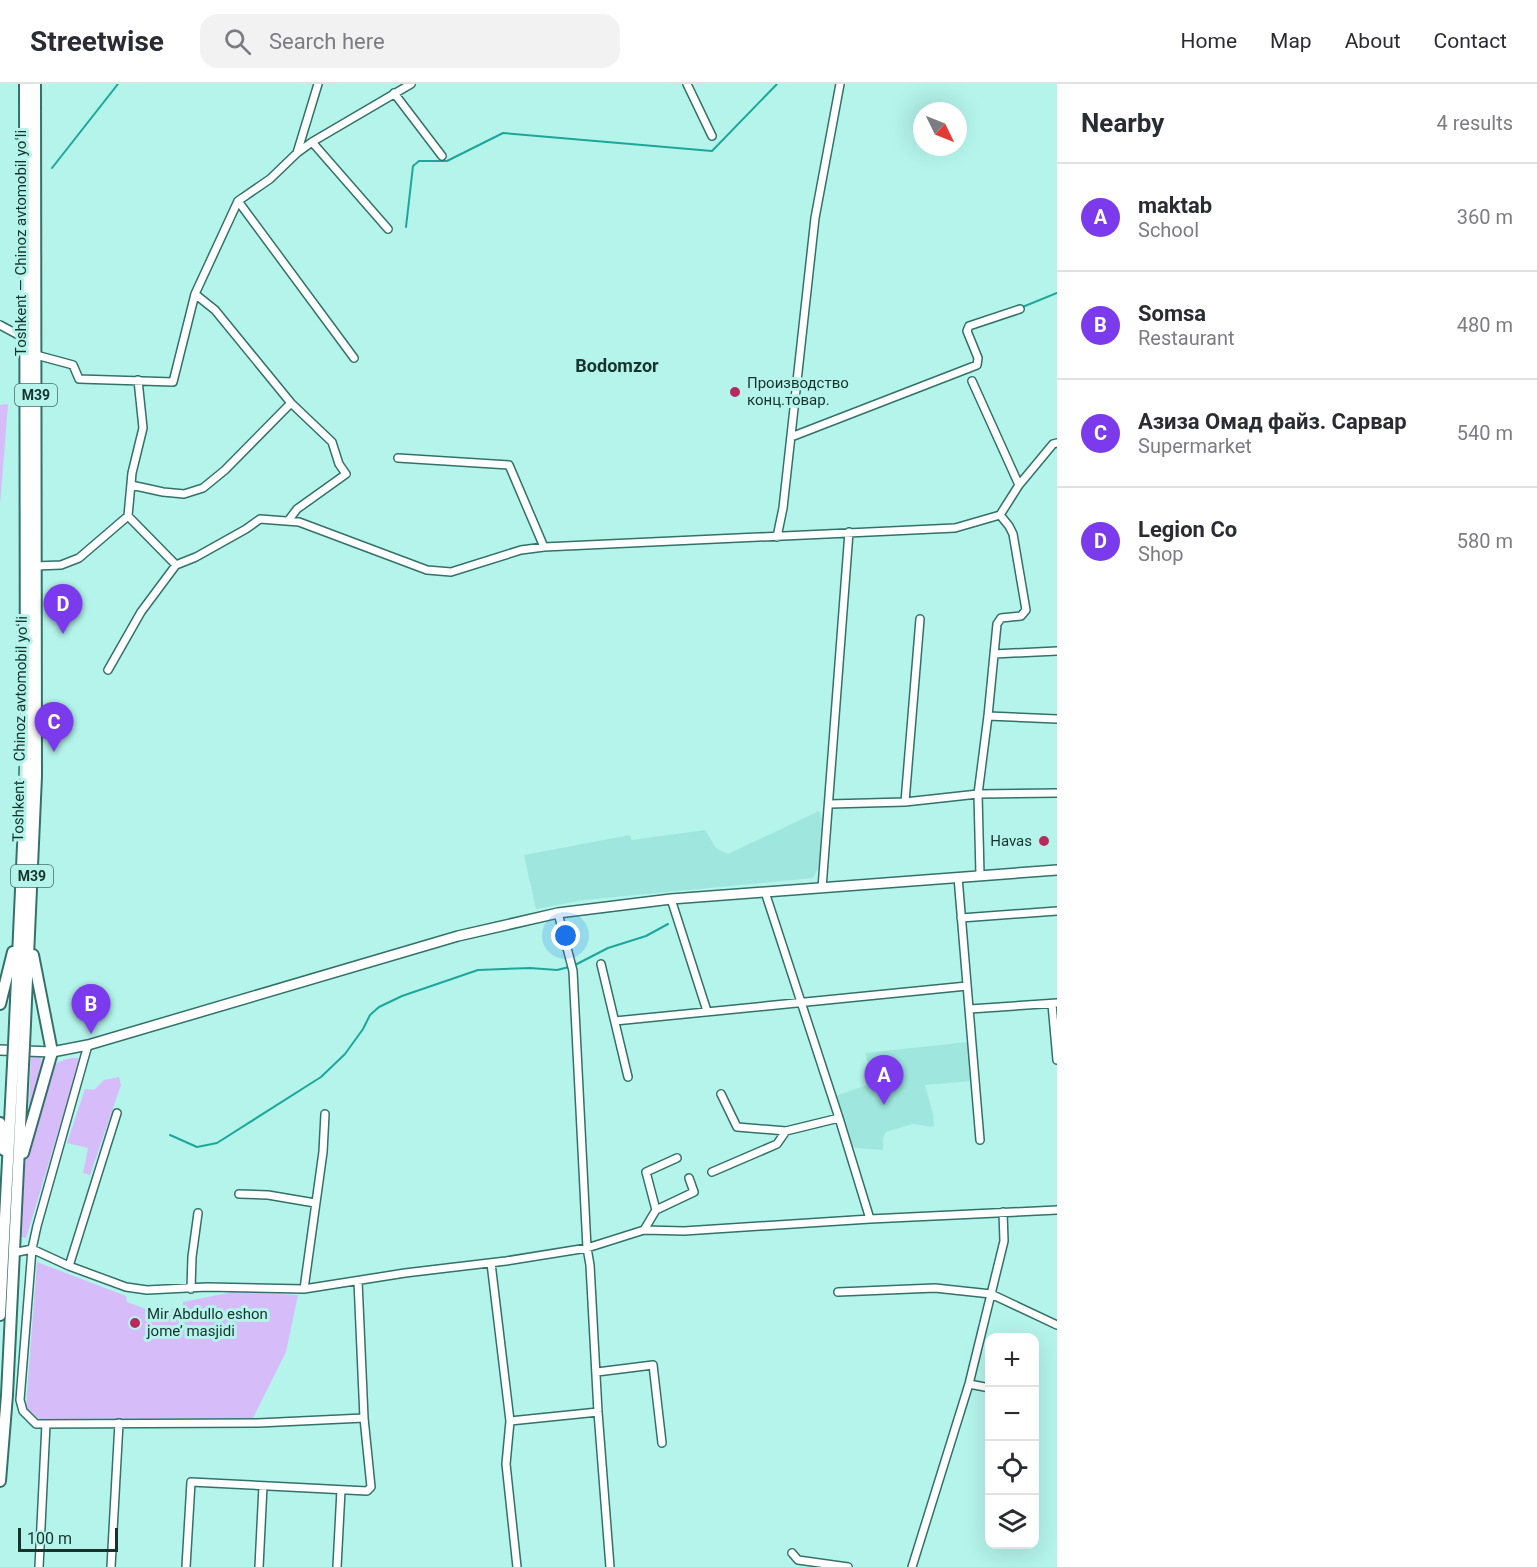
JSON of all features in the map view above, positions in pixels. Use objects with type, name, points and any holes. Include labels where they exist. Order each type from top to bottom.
[{"type":"highway","name":"Toshkent — Chinoz avtomobil yoʻli","points":[[25,84],[25,919]]},
{"type":"highway","name":"Toshkent — Chinoz avtomobil yoʻli","points":[[0,1315],[12,1175],[25,919],[36,776],[35,84]]},
{"type":"highway","points":[[0,1004],[25,919]]},
{"type":"highway","points":[[12,1175],[52,1052],[25,919]]},
{"type":"highway","points":[[0,1123],[12,1175]]},
{"type":"highway","name":"Toshkent — Chinoz avtomobil yoʻli","points":[[0,1481],[7,1395],[13,1253],[12,1175]]},
{"type":"main road","points":[[0,1050],[52,1052],[88,1045],[458,936],[558,913],[671,898],[1057,870]]},
{"type":"street","points":[[297,153],[318,84]]},
{"type":"street","points":[[36,355],[73,365],[79,379],[173,382],[195,294],[238,201],[270,179],[312,142],[411,84]]},
{"type":"street","points":[[687,84],[712,136]]},
{"type":"street","points":[[777,537],[783,508],[815,218],[840,84]]},
{"type":"street","points":[[394,93],[442,156]]},
{"type":"street","points":[[312,142],[388,229]]},
{"type":"street","points":[[238,201],[354,358]]},
{"type":"street","points":[[195,294],[214,309],[291,403],[332,442],[339,464],[346,474],[297,509],[288,521]]},
{"type":"street","points":[[791,437],[977,365],[978,358],[968,332],[969,326],[1020,309]]},
{"type":"street","points":[[0,325],[26,339]]},
{"type":"street","points":[[36,566],[61,565],[79,558],[128,516],[131,485],[142,428],[138,380]]},
{"type":"street","points":[[972,381],[1019,485]]},
{"type":"street","points":[[131,485],[184,494],[203,488],[225,470],[291,403]]},
{"type":"street","points":[[108,670],[141,612],[176,565],[206,552],[260,519],[299,522],[427,570],[438,572],[451,572],[521,550],[544,547],[955,528],[1000,515],[1019,485],[1053,444],[1057,443]]},
{"type":"street","points":[[398,458],[509,465],[544,547]]},
{"type":"street","points":[[980,875],[978,794],[998,621],[1001,618],[1021,616],[1026,610],[1013,534],[1000,515]]},
{"type":"street","points":[[128,516],[176,565]]},
{"type":"street","points":[[822,888],[849,532]]},
{"type":"street","points":[[905,802],[920,619]]},
{"type":"street","points":[[994,654],[1057,651]]},
{"type":"street","points":[[988,716],[1057,719]]},
{"type":"street","points":[[830,804],[905,802],[978,794],[1057,793]]},
{"type":"street","points":[[958,877],[980,1140]]},
{"type":"street","points":[[765,892],[870,1219]]},
{"type":"street","points":[[671,898],[707,1011]]},
{"type":"street","points":[[962,918],[1057,911]]},
{"type":"street","points":[[558,913],[573,970],[587,1248],[610,1567]]},
{"type":"street","points":[[601,964],[628,1077]]},
{"type":"street","points":[[615,1021],[967,986]]},
{"type":"street","points":[[970,1009],[1054,1004],[1057,1060]]},
{"type":"street","points":[[88,1045],[32,1249],[20,1400],[23,1411],[36,1424],[364,1419]]},
{"type":"street","points":[[722,1094],[737,1127],[786,1131],[839,1118]]},
{"type":"street","points":[[69,1266],[117,1113]]},
{"type":"street","points":[[304,1289],[323,1152],[325,1114]]},
{"type":"street","points":[[712,1172],[777,1144],[786,1131]]},
{"type":"street","points":[[656,1210],[645,1172],[677,1158]]},
{"type":"street","points":[[644,1230],[656,1210],[694,1191],[689,1178]]},
{"type":"street","points":[[238,1194],[315,1203]]},
{"type":"street","points":[[13,1253],[32,1249],[69,1266],[126,1287],[147,1290],[191,1290],[207,1287],[304,1289],[587,1248],[644,1230],[684,1231],[1057,1210]]},
{"type":"street","points":[[912,1567],[969,1384],[1004,1241],[1003,1212]]},
{"type":"street","points":[[191,1290],[192,1257],[198,1214]]},
{"type":"street","points":[[491,1263],[510,1421],[506,1464],[517,1567]]},
{"type":"street","points":[[186,1567],[191,1482],[367,1491],[371,1487],[364,1419],[358,1281]]},
{"type":"street","points":[[838,1292],[935,1288],[991,1294],[1057,1325]]},
{"type":"street","points":[[597,1372],[653,1365],[662,1443]]},
{"type":"street","points":[[969,1384],[985,1387]]},
{"type":"street","points":[[7,1395],[20,1400]]},
{"type":"street","points":[[510,1421],[598,1412]]},
{"type":"street","points":[[111,1567],[119,1423]]},
{"type":"street","points":[[39,1567],[46,1424]]},
{"type":"street","points":[[259,1567],[263,1486]]},
{"type":"street","points":[[337,1567],[341,1490]]},
{"type":"street","points":[[792,1554],[798,1560],[848,1567]]},
{"type":"shaded area","points":[[8,404],[0,506],[0,405]]},
{"type":"shaded area","points":[[819,811],[822,820],[819,867],[813,878],[584,900],[536,909],[524,855],[630,835],[631,840],[705,830],[716,848],[728,854]]},
{"type":"shaded area","points":[[968,1042],[972,1081],[925,1085],[934,1127],[913,1124],[886,1132],[883,1138],[883,1150],[855,1148],[850,1144],[835,1096],[873,1083],[865,1053]]},
{"type":"shaded area","points":[[31,1055],[40,1057],[43,1065],[28,1131]]},
{"type":"shaded area","points":[[71,1058],[80,1060],[26,1238],[21,1237],[24,1161],[53,1065]]},
{"type":"shaded area","points":[[119,1077],[121,1085],[90,1175],[83,1173],[88,1148],[67,1143],[85,1089],[94,1090],[104,1080]]},
{"type":"shaded area","points":[[37,1262],[126,1296],[127,1302],[157,1313],[183,1306],[183,1302],[233,1292],[298,1295],[286,1352],[253,1418],[39,1419],[26,1407]]},
{"type":"waterway","points":[[52,168],[118,84]]},
{"type":"waterway","points":[[406,227],[413,166],[419,161],[447,161],[503,133],[712,151],[777,84]]},
{"type":"waterway","points":[[1020,308],[1057,293]]},
{"type":"waterway","points":[[575,965],[608,948],[646,936],[668,924]]},
{"type":"waterway","points":[[170,1135],[197,1147],[217,1143],[321,1077],[345,1054],[370,1015],[379,1007],[402,996],[478,970],[530,968],[557,970],[569,967]]},
{"type":"place","name":"Производство конц.товар.","points":[[735,392]]},
{"type":"place","name":"Legion Co","points":[[63,634]]},
{"type":"place","name":"Азиза Омад файз. Сарвар","points":[[54,752]]},
{"type":"place","name":"Havas","points":[[1044,841]]},
{"type":"place","name":"Somsa","points":[[91,1034]]},
{"type":"place","name":"maktab","points":[[884,1105]]},
{"type":"place","name":"Mir Abdullo eshon jome’ masjidi","points":[[135,1323]]},
{"type":"district","name":"Bodomzor","points":[[617,366]]}]
